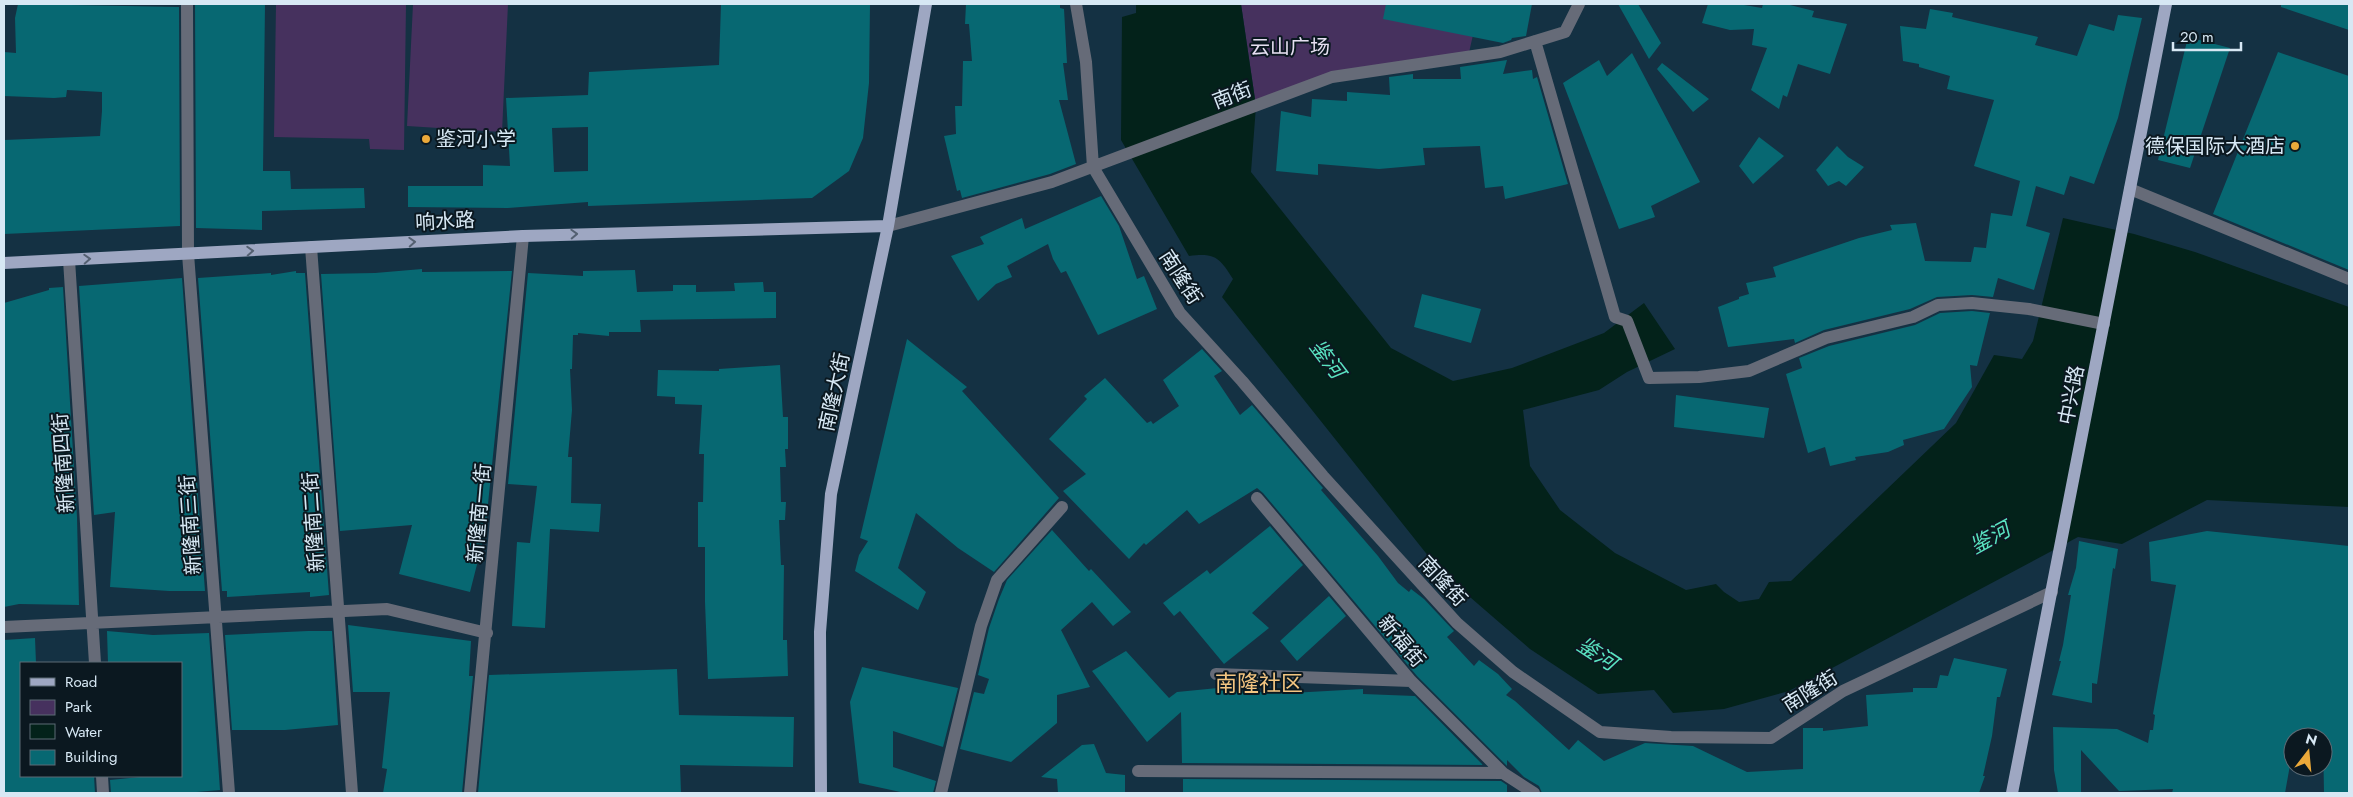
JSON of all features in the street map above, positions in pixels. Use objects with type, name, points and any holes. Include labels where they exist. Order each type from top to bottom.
[{"type":"main road","name":"南隆大街","points":[[821,793],[820,632],[831,494],[888,226],[926,4]]},
{"type":"main road","name":"中兴路","points":[[2012,793],[2166,4]]},
{"type":"main road","name":"响水路","points":[[4,263],[523,236],[888,226]]},
{"type":"street","name":"新隆南三街","points":[[187,4],[188,254],[229,793]]},
{"type":"street","name":"南隆街","points":[[1076,4],[1086,62],[1093,167],[1180,313],[1242,381],[1355,512],[1457,623],[1513,672],[1600,732],[1671,737],[1771,738],[1843,691],[2052,592]]},
{"type":"street","name":"南街","points":[[888,226],[1052,182],[1332,77],[1500,52],[1565,32],[1579,4]]},
{"type":"street","points":[[1535,41],[1615,317],[1627,320],[1649,378],[1749,371],[1826,338],[1913,317],[1938,305],[1972,303],[2028,309],[2104,324]]},
{"type":"street","points":[[2130,189],[2349,279]]},
{"type":"street","name":"新隆南一街","points":[[470,793],[523,236]]},
{"type":"street","name":"新隆南二街","points":[[311,247],[352,793]]},
{"type":"street","name":"新隆南四街","points":[[69,260],[95,662]]},
{"type":"street","name":"新福街","points":[[1257,498],[1411,681],[1503,773],[1534,793]]},
{"type":"street","points":[[941,793],[981,626],[997,580],[1062,507]]},
{"type":"street","points":[[4,627],[387,609],[486,633]]},
{"type":"street","points":[[1216,674],[1411,681]]},
{"type":"street","points":[[1138,771],[1503,773]]},
{"type":"street","points":[[102,777],[103,793]]},
{"type":"green space","points":[[276,4],[406,4],[404,150],[370,149],[369,139],[274,137]]},
{"type":"green space","points":[[413,4],[508,4],[502,132],[407,126]]},
{"type":"green space","name":"云山广场","points":[[1241,4],[1480,4],[1468,57],[1332,77],[1256,106]]},
{"type":"water","name":"鉴河","points":[[1136,4],[1241,4],[1256,106],[1251,172],[1391,348],[1453,381],[1512,368],[1604,333],[1644,303],[1675,349],[1627,372],[1599,390],[1523,410],[1530,466],[1560,510],[1615,553],[1686,590],[1716,584],[1739,602],[1759,599],[1769,582],[1791,581],[1956,423],[1994,355],[2022,359],[2033,341],[2063,218],[2134,234],[2195,252],[2349,307],[2349,507],[2207,500],[2122,544],[2078,537],[1789,691],[1724,709],[1673,713],[1654,690],[1598,694],[1530,649],[1441,572],[1222,297],[1233,279],[1224,266],[1220,261],[1211,256],[1189,256],[1121,140],[1122,17],[1136,13]]},
{"type":"building","points":[[18,4],[179,7],[180,226],[4,234],[4,140],[100,136],[102,111],[102,92],[67,90],[66,97],[54,98],[4,96],[4,52],[16,53],[15,18]]},
{"type":"building","points":[[195,4],[265,4],[263,171],[290,171],[291,189],[364,188],[365,208],[262,211],[262,230],[196,228]]},
{"type":"building","points":[[721,4],[870,4],[869,83],[863,138],[849,171],[812,198],[588,206],[588,202],[508,208],[408,207],[408,186],[483,186],[483,165],[510,166],[506,98],[588,95],[589,72],[719,65]],"holes":[[[588,127],[588,171],[554,172],[552,128]]]},
{"type":"building","points":[[966,4],[1060,4],[1060,8],[1064,9],[1067,63],[1063,63],[1068,100],[1059,100],[1076,164],[1050,174],[962,198],[960,190],[957,191],[944,136],[956,134],[955,106],[962,106],[963,61],[972,61],[969,24],[965,24]]},
{"type":"building","points":[[1386,4],[1532,4],[1526,36],[1512,38],[1503,43],[1383,19]]},
{"type":"building","points":[[1618,4],[1638,4],[1661,43],[1649,59]]},
{"type":"building","points":[[1708,4],[1738,4],[1762,8],[1763,4],[1786,4],[1814,11],[1812,17],[1847,24],[1830,74],[1798,64],[1787,97],[1783,95],[1779,109],[1751,90],[1767,48],[1752,45],[1754,29],[1730,30],[1702,23]]},
{"type":"building","points":[[2281,4],[2349,4],[2349,30],[2281,7]]},
{"type":"building","points":[[1930,9],[1953,13],[1952,17],[2038,37],[2035,45],[2077,56],[2089,24],[2114,31],[2118,15],[2142,18],[2118,118],[2094,184],[2070,176],[2064,195],[2036,186],[2026,226],[2050,233],[2034,290],[1998,278],[1993,297],[1972,295],[1937,297],[1910,309],[1824,330],[1795,343],[1794,339],[1728,347],[1718,307],[1749,294],[1746,283],[1776,277],[1773,267],[1859,238],[1892,230],[1890,225],[1916,223],[1925,261],[1971,262],[1974,247],[1986,248],[1991,213],[2012,216],[2020,181],[1974,166],[1994,100],[1947,89],[1950,76],[1919,67],[1919,64],[1903,61],[1900,26],[1926,29]]},
{"type":"building","points":[[2188,37],[2230,48],[2190,168],[2158,160]]},
{"type":"building","name":"德保国际大酒店","points":[[2278,52],[2349,76],[2349,270],[2213,214]]},
{"type":"building","points":[[1632,53],[1700,182],[1651,206],[1655,217],[1619,229],[1563,83],[1599,60],[1607,76]]},
{"type":"building","points":[[1507,60],[1503,74],[1532,70],[1533,79],[1537,77],[1568,184],[1505,199],[1503,186],[1485,188],[1480,146],[1423,148],[1425,165],[1379,169],[1318,164],[1318,175],[1276,171],[1281,111],[1311,117],[1312,99],[1347,101],[1347,92],[1390,95],[1389,77],[1413,74],[1413,79],[1461,79],[1460,67]]},
{"type":"building","points":[[1662,63],[1709,99],[1693,112],[1657,69]]},
{"type":"building","points":[[1759,137],[1784,156],[1753,184],[1739,166]]},
{"type":"building","points":[[1837,146],[1848,157],[1864,167],[1846,186],[1839,181],[1828,186],[1816,170]]},
{"type":"building","points":[[1101,196],[1119,226],[1137,279],[1144,276],[1157,309],[1098,335],[1066,271],[1061,273],[1053,259],[1048,244],[1007,266],[1012,277],[996,284],[978,301],[951,256],[984,244],[980,237],[1022,218],[1025,229]]},
{"type":"building","points":[[422,269],[422,272],[512,271],[485,533],[470,592],[399,574],[412,525],[340,531],[321,274],[375,273]]},
{"type":"building","points":[[635,270],[637,292],[673,291],[673,285],[696,285],[696,292],[735,291],[734,283],[763,282],[764,292],[776,292],[776,318],[640,320],[641,332],[609,332],[609,336],[578,333],[578,335],[573,335],[572,369],[570,369],[572,410],[568,457],[572,457],[571,503],[601,504],[599,532],[550,529],[545,628],[512,626],[517,542],[530,543],[537,486],[508,484],[528,273],[583,276],[583,271]]},
{"type":"building","points":[[296,271],[296,273],[305,273],[329,595],[310,597],[310,592],[227,597],[227,591],[222,591],[198,278],[271,273],[271,275]]},
{"type":"building","points":[[182,278],[205,591],[169,591],[110,587],[115,512],[94,515],[79,286]]},
{"type":"building","points":[[63,287],[77,517],[79,605],[19,604],[4,607],[4,303],[49,290],[49,288]]},
{"type":"building","points":[[1422,294],[1481,309],[1471,343],[1414,327]]},
{"type":"building","points":[[1972,311],[1990,313],[1977,366],[1970,365],[1972,387],[1944,429],[1903,440],[1904,445],[1888,452],[1855,457],[1856,460],[1830,466],[1825,447],[1808,453],[1786,374],[1802,368],[1799,358],[1829,346],[1915,325],[1940,313]]},
{"type":"building","points":[[907,339],[967,387],[962,391],[1059,498],[994,572],[958,548],[916,513],[898,568],[926,592],[918,610],[855,571],[859,555],[868,541],[860,538]]},
{"type":"building","points":[[1202,349],[1222,371],[1214,376],[1240,415],[1252,405],[1323,488],[1321,490],[1378,556],[1398,583],[1409,592],[1411,589],[1424,599],[1454,631],[1447,637],[1474,666],[1479,660],[1498,674],[1512,689],[1506,695],[1569,750],[1578,740],[1604,761],[1645,743],[1693,746],[1747,772],[1803,769],[1803,728],[1823,728],[1823,731],[1868,726],[1866,695],[1913,692],[1913,688],[1937,688],[1940,675],[1948,676],[1954,658],[2007,669],[2000,697],[1997,697],[1992,736],[1983,776],[1985,776],[1979,793],[1542,793],[1539,786],[1524,777],[1507,760],[1507,766],[1417,676],[1257,488],[1199,524],[1187,510],[1146,545],[1144,543],[1129,559],[1063,491],[1086,474],[1049,439],[1087,399],[1084,396],[1105,378],[1147,423],[1151,421],[1153,424],[1179,406],[1163,380]]},
{"type":"building","points":[[780,365],[783,417],[788,417],[788,449],[785,449],[786,467],[780,467],[781,502],[786,502],[785,520],[779,520],[781,565],[784,565],[783,640],[787,640],[788,676],[708,679],[705,547],[698,547],[698,502],[703,502],[704,454],[699,454],[702,405],[675,404],[675,397],[657,396],[658,370],[719,371],[719,369]]},
{"type":"building","points":[[1676,395],[1769,408],[1764,438],[1674,427]]},
{"type":"building","points":[[1270,526],[1303,565],[1252,613],[1269,628],[1224,664],[1180,611],[1174,616],[1163,603],[1207,570],[1210,574]]},
{"type":"building","points":[[1052,530],[1089,571],[1091,569],[1131,612],[1113,626],[1092,602],[1061,630],[1090,687],[1057,695],[1057,723],[1011,762],[960,749],[974,692],[984,694],[989,679],[978,675],[989,628],[999,599],[1007,580]]},
{"type":"building","points":[[2207,531],[2349,546],[2349,793],[2324,793],[2324,777],[2333,777],[2333,727],[2283,727],[2283,777],[2288,777],[2285,793],[2172,793],[2173,789],[2119,791],[2081,750],[2081,793],[2058,793],[2054,770],[2053,727],[2117,729],[2148,743],[2150,730],[2153,730],[2155,715],[2153,714],[2176,585],[2151,581],[2149,542]]},
{"type":"building","points":[[2079,541],[2118,549],[2115,569],[2113,568],[2097,684],[2092,683],[2092,703],[2052,695],[2061,661],[2059,661],[2071,595],[2068,595],[2076,568]]},
{"type":"building","points":[[1329,596],[1346,616],[1297,661],[1280,641]]},
{"type":"building","points":[[348,625],[471,641],[469,676],[473,676],[462,793],[383,793],[387,769],[382,768],[390,692],[353,692]]},
{"type":"building","points":[[107,631],[153,635],[209,633],[220,790],[185,793],[111,793],[110,780],[140,777],[182,777],[182,662],[108,662]]},
{"type":"building","points":[[332,631],[338,725],[285,730],[232,730],[225,635]]},
{"type":"building","points":[[35,638],[36,662],[20,662],[20,777],[94,777],[95,793],[4,793],[4,640]]},
{"type":"building","points":[[1126,651],[1169,698],[1177,692],[1228,687],[1228,691],[1291,693],[1363,689],[1363,694],[1415,696],[1483,765],[1182,763],[1181,712],[1147,742],[1092,671]]},
{"type":"building","points":[[862,667],[958,688],[943,747],[893,731],[893,767],[936,781],[933,793],[905,793],[859,783],[850,702]]},
{"type":"building","points":[[677,669],[679,715],[794,717],[793,767],[680,765],[681,793],[478,793],[489,675]]},
{"type":"building","points":[[1094,744],[1106,773],[1125,775],[1125,793],[1058,793],[1057,779],[1041,777],[1082,745]]},
{"type":"building","points":[[1183,779],[1501,781],[1507,785],[1507,793],[1183,793]]},
{"type":"place","name":"鉴河小学","points":[[426,139]]},
{"type":"place","name":"德保国际大酒店","points":[[2295,146]]},
{"type":"district","name":"南隆社区","points":[[1259,683]]}]
